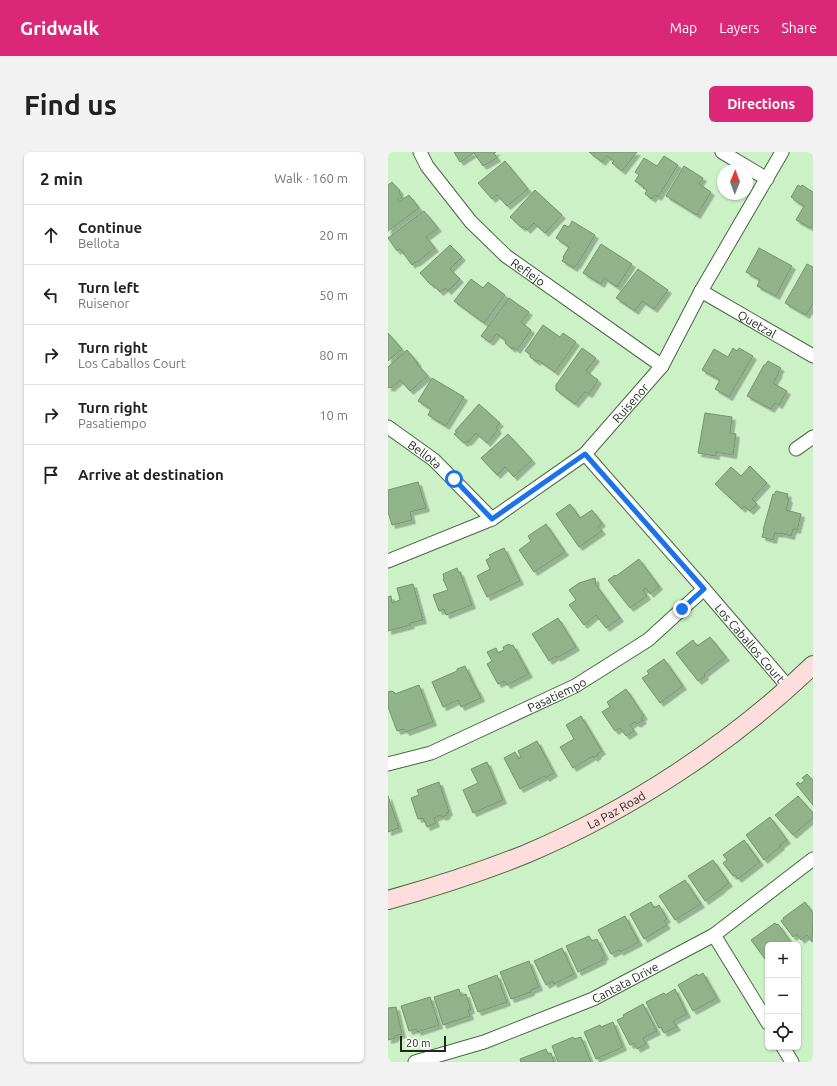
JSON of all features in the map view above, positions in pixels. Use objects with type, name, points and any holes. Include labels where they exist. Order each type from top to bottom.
[{"type":"main road","name":"La Paz Road","points":[[388,900],[436,886],[500,864],[548,844],[604,816],[665,781],[734,733],[789,688],[813,665]]},
{"type":"street","name":"Reflejo","points":[[420,152],[427,166],[472,222],[506,256],[662,366]]},
{"type":"street","points":[[722,152],[767,179]]},
{"type":"street","name":"Ruisenor","points":[[388,562],[492,519],[585,454],[662,366],[701,291],[782,152]]},
{"type":"street","name":"Quetzal","points":[[701,291],[813,356]]},
{"type":"street","name":"Bellota","points":[[388,427],[434,460],[492,519]]},
{"type":"street","points":[[796,449],[813,436]]},
{"type":"street","name":"Los Caballos Court","points":[[585,454],[789,688]]},
{"type":"street","name":"Pasatiempo","points":[[388,764],[431,753],[575,686],[648,640],[704,589]]},
{"type":"street","name":"Cantata Drive","points":[[415,1062],[484,1042],[593,999],[714,936],[813,859]]},
{"type":"street","points":[[714,936],[765,1018]]},
{"type":"street","points":[[785,1050],[792,1062]]},
{"type":"building","points":[[454,152],[496,152],[494,153],[497,158],[483,166],[474,153],[460,162]]},
{"type":"building","points":[[589,152],[637,152],[622,171],[612,163],[614,161],[607,156],[602,162]]},
{"type":"building","points":[[664,156],[678,165],[658,197],[655,195],[652,199],[645,194],[647,190],[635,181],[639,175],[635,172],[644,158],[657,166]]},
{"type":"building","points":[[505,161],[528,189],[507,206],[497,195],[492,199],[478,183]]},
{"type":"building","points":[[684,166],[703,178],[699,184],[711,192],[697,215],[666,196]]},
{"type":"building","points":[[392,182],[400,191],[399,192],[402,197],[398,200],[399,202],[409,195],[419,208],[388,231],[388,185]]},
{"type":"building","points":[[798,185],[801,187],[802,185],[813,192],[813,224],[811,228],[796,220],[804,206],[791,197]]},
{"type":"building","points":[[535,190],[562,215],[545,233],[534,223],[527,230],[523,226],[522,228],[510,217]]},
{"type":"building","points":[[424,211],[438,228],[426,237],[435,248],[412,265],[400,249],[397,251],[388,238]]},
{"type":"building","points":[[572,221],[595,235],[574,268],[562,261],[569,247],[556,238],[564,225],[569,227]]},
{"type":"building","points":[[601,244],[632,264],[617,287],[604,278],[601,284],[583,273]]},
{"type":"building","points":[[450,245],[462,257],[450,269],[460,279],[448,291],[445,288],[440,292],[420,273]]},
{"type":"building","points":[[759,248],[792,266],[776,296],[757,286],[760,280],[746,272]]},
{"type":"building","points":[[807,264],[813,267],[813,304],[806,315],[785,303]]},
{"type":"building","points":[[638,269],[668,290],[654,309],[642,301],[635,311],[616,298]]},
{"type":"building","points":[[471,279],[483,288],[488,282],[505,295],[484,323],[454,301]]},
{"type":"building","points":[[509,298],[529,312],[521,322],[531,330],[517,350],[513,347],[512,349],[505,343],[506,341],[497,334],[490,342],[481,336]]},
{"type":"building","points":[[543,325],[560,337],[563,333],[576,342],[555,372],[538,360],[537,362],[525,351]]},
{"type":"building","points":[[388,333],[402,349],[388,361]]},
{"type":"building","points":[[582,348],[596,358],[586,371],[598,380],[589,394],[585,392],[575,404],[556,390],[556,385]]},
{"type":"building","points":[[733,348],[737,351],[739,348],[753,356],[729,397],[715,389],[720,380],[702,370],[714,349],[728,357]]},
{"type":"building","points":[[407,350],[428,376],[410,391],[400,380],[391,388],[388,388],[388,367]]},
{"type":"building","points":[[768,361],[781,368],[773,383],[787,391],[779,405],[775,403],[771,409],[747,396],[764,365]]},
{"type":"building","points":[[432,378],[464,397],[446,426],[428,415],[431,409],[418,401]]},
{"type":"building","points":[[479,404],[500,423],[496,427],[498,430],[487,443],[476,433],[468,442],[467,441],[464,443],[454,434],[457,432],[455,431]]},
{"type":"building","points":[[705,413],[732,417],[730,433],[736,434],[733,455],[716,452],[716,456],[698,453]]},
{"type":"building","points":[[508,434],[532,460],[514,477],[505,467],[497,475],[481,458]]},
{"type":"building","points":[[750,466],[767,483],[752,499],[757,504],[750,511],[744,506],[742,509],[715,484],[731,467],[741,476]]},
{"type":"building","points":[[418,482],[426,508],[410,512],[412,520],[392,525],[388,512],[388,490]]},
{"type":"building","points":[[776,491],[788,494],[787,498],[789,499],[786,510],[801,514],[797,530],[793,529],[791,536],[775,533],[773,540],[762,537],[773,494],[774,495]]},
{"type":"building","points":[[570,504],[580,518],[592,510],[602,523],[598,526],[602,531],[579,547],[556,514]]},
{"type":"building","points":[[546,524],[565,552],[534,572],[519,550],[531,541],[528,536]]},
{"type":"building","points":[[504,548],[520,581],[487,597],[477,576],[490,569],[486,560],[491,557],[489,555]]},
{"type":"building","points":[[639,559],[659,586],[650,594],[646,588],[643,590],[647,596],[630,608],[608,580]]},
{"type":"building","points":[[457,568],[459,573],[460,572],[472,605],[446,615],[444,609],[439,611],[433,595],[448,590],[443,579],[443,574]]},
{"type":"building","points":[[595,578],[596,585],[620,618],[606,628],[596,615],[584,625],[569,605],[576,600],[569,590],[579,583]]},
{"type":"building","points":[[413,584],[423,620],[388,631],[388,597],[391,596],[392,603],[400,600],[397,588]]},
{"type":"building","points":[[558,618],[576,647],[557,658],[556,656],[549,661],[532,634]]},
{"type":"building","points":[[710,637],[726,657],[704,674],[705,676],[698,681],[676,653],[693,640],[697,646]]},
{"type":"building","points":[[509,644],[511,646],[513,645],[529,674],[507,685],[504,681],[498,684],[487,664],[492,661],[487,652],[496,648],[498,653],[504,650],[503,647]]},
{"type":"building","points":[[664,659],[683,686],[660,703],[642,678],[649,674],[647,671]]},
{"type":"building","points":[[465,666],[481,698],[461,707],[458,700],[443,707],[432,682]]},
{"type":"building","points":[[419,685],[433,722],[406,732],[404,729],[397,731],[388,707],[388,692],[391,691],[395,694]]},
{"type":"building","points":[[626,689],[644,716],[641,718],[643,720],[637,724],[635,722],[630,725],[634,731],[626,736],[620,728],[615,731],[602,712],[610,707],[607,702]]},
{"type":"building","points":[[581,716],[602,751],[594,758],[593,756],[573,768],[560,747],[574,739],[566,725]]},
{"type":"building","points":[[537,741],[554,773],[520,789],[504,758],[515,752],[519,759],[521,757],[518,751]]},
{"type":"building","points":[[487,762],[503,800],[473,813],[463,790],[478,783],[471,769]]},
{"type":"building","points":[[807,774],[813,780],[813,805],[796,784],[798,782],[800,784],[805,780],[802,778]]},
{"type":"building","points":[[439,782],[449,812],[446,813],[447,815],[442,817],[441,815],[434,818],[436,823],[427,827],[423,818],[418,819],[411,798],[419,795],[417,790]]},
{"type":"building","points":[[388,796],[399,828],[388,832]]},
{"type":"building","points":[[798,796],[813,813],[813,818],[793,835],[775,815]]},
{"type":"building","points":[[770,817],[787,840],[764,860],[746,835]]},
{"type":"building","points":[[744,840],[760,862],[738,879],[735,875],[733,876],[723,863],[727,860],[723,855]]},
{"type":"building","points":[[713,860],[729,883],[705,901],[688,876]]},
{"type":"building","points":[[685,880],[701,904],[675,920],[659,896]]},
{"type":"building","points":[[651,902],[654,908],[659,905],[667,919],[664,921],[667,925],[644,939],[630,914]]},
{"type":"building","points":[[805,902],[813,913],[812,942],[807,935],[801,940],[797,934],[793,937],[781,921]]},
{"type":"building","points":[[625,916],[639,942],[620,952],[619,950],[611,954],[598,930]]},
{"type":"building","points":[[775,923],[777,925],[778,924],[791,942],[765,942],[765,959],[751,940]]},
{"type":"building","points":[[589,936],[592,941],[597,939],[605,956],[602,958],[603,960],[578,972],[566,946]]},
{"type":"building","points":[[562,948],[574,974],[554,984],[553,981],[546,985],[534,961]]},
{"type":"building","points":[[529,961],[539,987],[531,990],[531,992],[511,999],[500,972]]},
{"type":"building","points":[[703,973],[717,998],[693,1011],[678,985],[697,974],[698,976]]},
{"type":"building","points":[[497,975],[507,1002],[478,1012],[468,986]]},
{"type":"building","points":[[459,989],[461,996],[466,994],[471,1010],[468,1010],[470,1016],[443,1025],[434,997]]},
{"type":"building","points":[[675,989],[687,1014],[673,1021],[677,1027],[664,1033],[661,1027],[659,1028],[646,1002],[664,993],[665,995]]},
{"type":"building","points":[[430,997],[439,1025],[417,1032],[417,1029],[409,1031],[401,1006]]},
{"type":"building","points":[[643,1004],[657,1031],[643,1038],[646,1044],[637,1049],[634,1043],[630,1045],[617,1020]]},
{"type":"building","points":[[396,1007],[402,1034],[388,1040],[388,1008]]},
{"type":"building","points":[[613,1022],[623,1047],[596,1059],[584,1032],[600,1025],[601,1027]]},
{"type":"building","points":[[573,1037],[574,1039],[581,1037],[591,1062],[558,1062],[552,1046]]},
{"type":"building","points":[[546,1049],[548,1054],[551,1053],[554,1062],[521,1062],[520,1059]]},
{"type":"route","points":[[454,479],[492,519],[585,454],[704,589],[682,609]]}]
